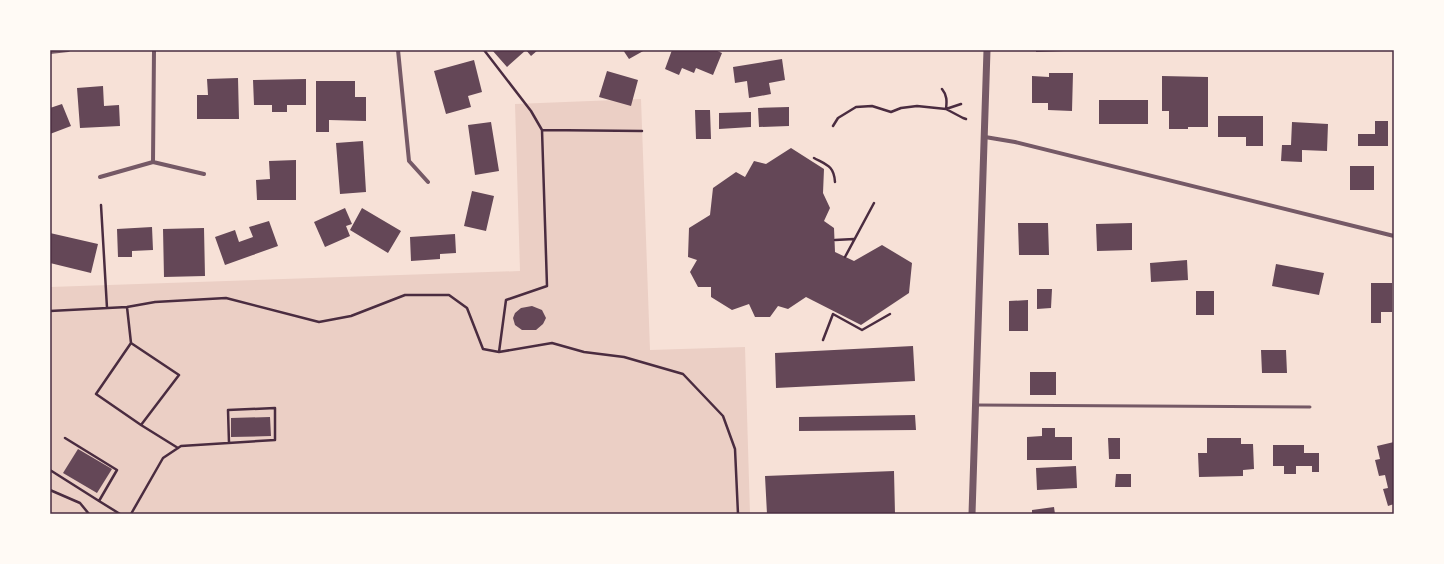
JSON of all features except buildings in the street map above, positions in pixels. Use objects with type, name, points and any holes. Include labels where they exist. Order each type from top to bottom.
[{"type":"street","points":[[50,52],[68,50]]},
{"type":"street","points":[[153,162],[154,50]]},
{"type":"street","points":[[398,50],[409,161],[428,182]]},
{"type":"street","points":[[972,514],[987,50]]},
{"type":"street","points":[[985,137],[1015,142],[1394,236]]},
{"type":"street","points":[[100,177],[153,162],[204,174]]},
{"type":"lane","points":[[976,405],[1310,407]]},
{"type":"path","points":[[484,50],[531,111],[542,130],[546,286],[506,300],[499,352]]},
{"type":"path","points":[[942,89],[947,100],[946,109]]},
{"type":"path","points":[[946,109],[961,104]]},
{"type":"path","points":[[833,126],[838,118],[856,107],[872,106],[891,112],[901,108],[917,106],[946,109],[966,119]]},
{"type":"path","points":[[542,130],[642,131]]},
{"type":"path","points":[[814,158],[830,167],[834,172],[835,182]]},
{"type":"path","points":[[845,257],[874,203]]},
{"type":"path","points":[[101,205],[107,308]]},
{"type":"path","points":[[835,240],[854,239]]},
{"type":"path","points":[[50,311],[127,307],[155,302],[226,298],[319,322],[351,316],[405,295],[449,296],[467,308],[483,348],[499,352],[552,343],[584,352],[624,357],[683,374],[723,416],[735,449],[738,514]]},
{"type":"path","points":[[127,307],[131,343],[96,394],[178,448]]},
{"type":"path","points":[[823,340],[833,314],[862,330],[890,314]]},
{"type":"path","points":[[131,343],[179,375],[141,425]]},
{"type":"path","points":[[131,514],[163,458],[181,446],[229,443],[275,440],[274,408],[228,410],[229,443]]},
{"type":"path","points":[[65,438],[118,470],[99,501]]},
{"type":"path","points":[[50,470],[120,514]]},
{"type":"path","points":[[50,490],[80,503],[89,514]]},
{"type":"shaded area","points":[[641,99],[650,350],[745,347],[750,514],[50,514],[50,287],[520,271],[515,104]]}]
